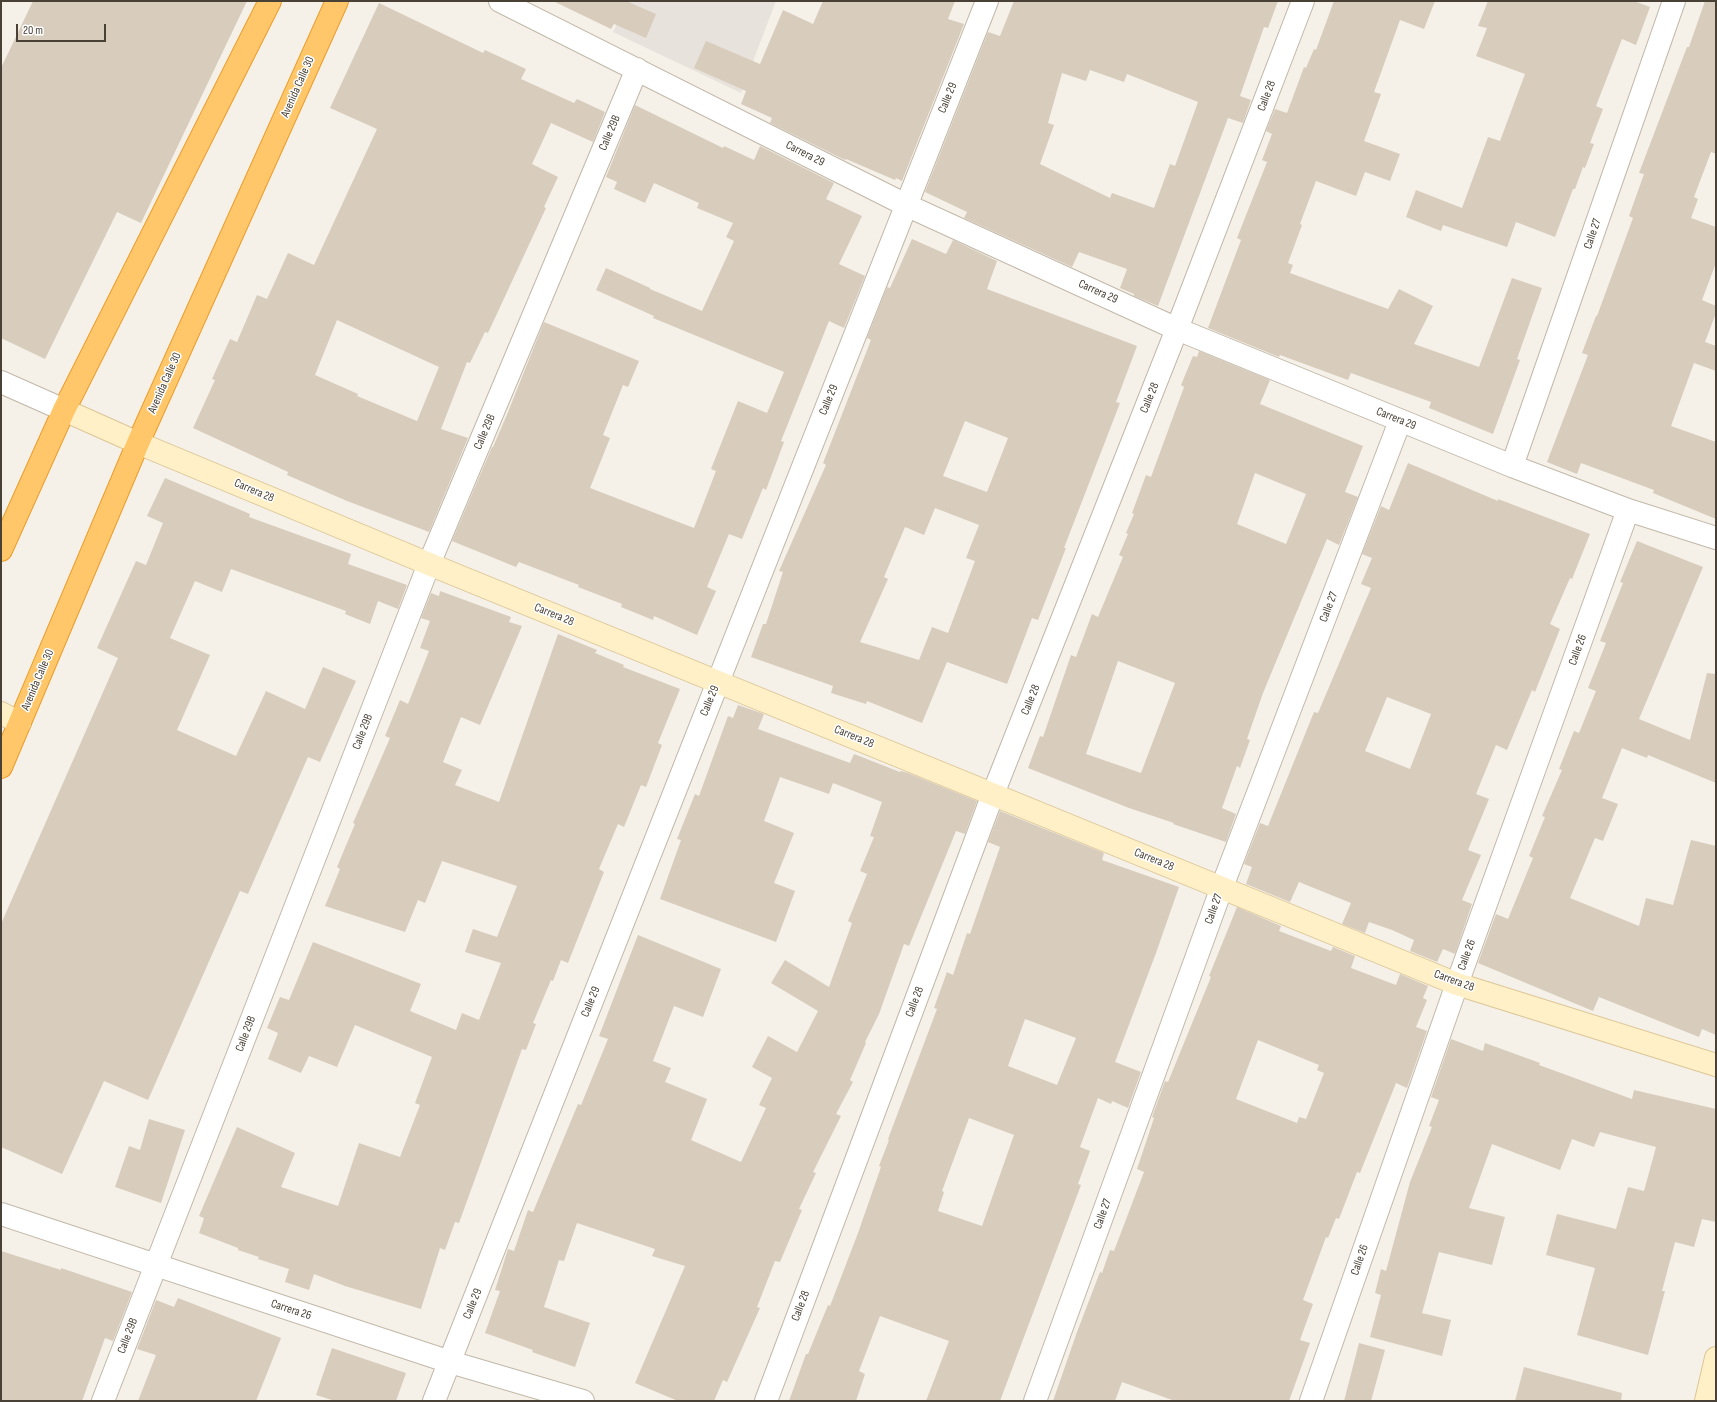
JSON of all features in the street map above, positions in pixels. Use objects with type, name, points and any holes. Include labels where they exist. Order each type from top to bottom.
[{"type":"highway","points":[[1,550],[64,410],[270,1]]},
{"type":"highway","name":"Avenida Calle 30","points":[[1,767],[10,718],[138,443],[336,1]]},
{"type":"street","name":"Carrera 29","points":[[500,1],[906,205],[1177,328],[1512,466],[1628,510],[1716,538]]},
{"type":"street","name":"Calle 29","points":[[434,1401],[987,1]]},
{"type":"street","name":"Calle 28","points":[[766,1401],[993,794],[1177,328],[1303,1]]},
{"type":"street","name":"Calle 27","points":[[1512,466],[1674,1]]},
{"type":"street","name":"Calle 29B","points":[[103,1401],[429,564],[638,69]]},
{"type":"street","name":"Carrera 28","points":[[1,382],[138,443],[429,564],[1457,984],[1716,1065]]},
{"type":"street","name":"Calle 27","points":[[1036,1401],[1222,887],[1400,421]]},
{"type":"street","name":"Calle 26","points":[[1311,1401],[1457,984],[1628,510]]},
{"type":"street","name":"Carrera 26","points":[[1,1214],[450,1362],[582,1401]]},
{"type":"street","points":[[1706,1401],[1716,1358]]},
{"type":"shaded area","points":[[628,1],[776,1],[741,93],[613,32]]},
{"type":"building","points":[[33,1],[247,1],[141,223],[117,212],[45,359],[1,338],[1,68]]},
{"type":"building","points":[[553,1],[626,1],[656,14],[646,38],[614,24],[611,29]]},
{"type":"building","points":[[823,1],[955,1],[948,19],[964,24],[902,181],[896,178],[895,180],[846,159],[845,160],[770,123],[772,118],[741,104],[746,91],[694,68],[706,41],[760,64],[783,10],[813,24]]},
{"type":"building","points":[[1014,1],[1278,1],[1268,28],[1264,27],[1240,96],[1251,100],[1243,123],[1228,118],[1158,306],[1134,296],[1134,294],[1120,288],[1127,269],[1079,252],[1072,267],[964,218],[967,212],[925,192],[988,32],[1000,36]],"holes":[[[1090,70],[1124,82],[1127,74],[1198,102],[1175,166],[1170,164],[1154,208],[1112,193],[1110,198],[1040,164],[1054,125],[1048,123],[1062,73],[1086,81]]]},
{"type":"building","points":[[1334,1],[1435,1],[1424,29],[1400,20],[1374,92],[1381,94],[1364,141],[1400,154],[1390,181],[1365,172],[1356,196],[1316,181],[1300,224],[1302,225],[1288,263],[1293,265],[1290,273],[1388,309],[1399,289],[1433,306],[1414,344],[1479,367],[1512,278],[1542,288],[1517,359],[1520,360],[1493,434],[1429,408],[1431,402],[1351,373],[1348,380],[1280,355],[1279,357],[1208,328],[1241,240],[1237,238],[1267,162],[1262,160],[1272,134],[1266,131],[1275,109],[1287,113],[1304,67],[1306,68],[1314,49],[1316,50]]},
{"type":"building","points":[[1488,1],[1634,1],[1650,7],[1636,45],[1622,39],[1596,106],[1603,109],[1590,143],[1594,144],[1585,168],[1583,167],[1575,189],[1573,189],[1555,237],[1516,222],[1507,247],[1443,225],[1441,231],[1406,217],[1416,190],[1462,208],[1488,137],[1500,141],[1525,74],[1476,56],[1487,28],[1478,26]]},
{"type":"building","points":[[1705,1],[1716,1],[1716,154],[1711,152],[1694,197],[1698,199],[1691,218],[1716,227],[1716,263],[1702,300],[1716,306],[1716,313],[1705,342],[1716,346],[1716,371],[1694,363],[1671,426],[1716,442],[1716,519],[1653,493],[1654,490],[1581,463],[1577,474],[1547,462],[1588,355],[1582,353],[1633,218],[1629,216],[1644,174],[1639,173],[1687,47],[1689,47]]},
{"type":"building","points":[[379,3],[483,53],[485,50],[526,69],[521,79],[574,103],[577,99],[605,112],[593,142],[551,123],[532,164],[558,177],[544,207],[546,208],[488,333],[485,332],[470,363],[467,362],[441,429],[468,438],[429,532],[347,501],[287,475],[288,472],[193,428],[215,380],[212,379],[230,339],[237,342],[257,295],[267,299],[288,253],[314,265],[377,129],[330,108]],"holes":[[[337,320],[439,367],[417,421],[357,396],[358,394],[315,375]]]},
{"type":"building","points":[[635,105],[723,148],[724,146],[754,160],[760,146],[834,183],[826,199],[862,216],[839,264],[865,276],[844,328],[829,321],[781,441],[784,442],[766,490],[763,488],[742,539],[729,534],[707,587],[716,591],[697,635],[654,616],[653,620],[621,607],[622,604],[578,587],[579,585],[519,562],[516,567],[452,541],[508,412],[544,322],[639,361],[628,387],[623,385],[603,435],[610,438],[590,488],[694,528],[716,471],[711,469],[738,401],[767,413],[784,372],[653,318],[654,316],[596,290],[606,268],[702,311],[734,241],[726,237],[733,223],[697,208],[699,203],[654,183],[645,203],[614,189],[617,182],[606,177]]},
{"type":"building","points":[[912,239],[946,254],[953,240],[997,261],[987,289],[1137,346],[1116,402],[1120,403],[1064,548],[1066,548],[1038,620],[1032,618],[1007,684],[947,662],[922,723],[867,701],[866,704],[831,693],[833,686],[751,657],[763,624],[766,624],[783,572],[779,571],[826,465],[823,463],[871,340],[867,338],[887,287],[890,288]],"holes":[[[965,421],[1008,438],[987,492],[943,476]],[[935,508],[979,525],[966,558],[975,561],[948,633],[932,627],[919,660],[860,642],[888,579],[884,577],[905,527],[924,535]]]},
{"type":"building","points":[[1199,351],[1270,380],[1260,404],[1363,446],[1345,492],[1358,497],[1339,545],[1327,539],[1263,693],[1247,739],[1250,740],[1240,768],[1237,766],[1222,808],[1236,814],[1226,842],[1129,808],[1028,768],[1040,736],[1043,737],[1071,655],[1076,657],[1092,614],[1098,617],[1123,557],[1119,555],[1128,534],[1126,533],[1134,514],[1132,513],[1146,475],[1151,477],[1184,387],[1181,385],[1193,356],[1197,357]],"holes":[[[1255,473],[1306,494],[1286,544],[1237,524]],[[1118,661],[1175,683],[1141,773],[1086,754]]]},
{"type":"building","points":[[1408,463],[1498,501],[1498,499],[1590,534],[1572,579],[1570,578],[1550,624],[1560,629],[1535,692],[1532,690],[1507,750],[1496,745],[1476,794],[1489,799],[1468,850],[1481,855],[1462,900],[1472,904],[1455,954],[1443,949],[1437,962],[1410,951],[1414,940],[1392,930],[1369,922],[1365,933],[1342,924],[1351,903],[1299,882],[1290,902],[1246,884],[1252,867],[1244,864],[1260,823],[1268,826],[1314,712],[1318,713],[1371,588],[1361,584],[1372,558],[1362,554],[1381,506],[1389,510]],"holes":[[[1387,697],[1431,714],[1410,769],[1365,751]]]},
{"type":"building","points":[[165,478],[250,514],[249,517],[351,554],[348,564],[407,585],[398,609],[378,601],[370,624],[345,614],[346,611],[231,569],[222,592],[195,581],[170,638],[210,655],[177,730],[236,756],[266,691],[305,709],[323,667],[356,681],[320,762],[308,757],[248,894],[240,891],[148,1100],[104,1081],[62,1174],[1,1147],[1,924],[118,658],[97,648],[136,561],[146,565],[163,523],[147,516]]},
{"type":"building","points":[[1637,541],[1703,567],[1639,719],[1690,740],[1707,673],[1716,674],[1716,783],[1648,755],[1647,758],[1622,748],[1602,798],[1618,804],[1603,841],[1595,838],[1570,898],[1639,926],[1646,898],[1673,905],[1691,840],[1716,846],[1716,1035],[1702,1029],[1699,1037],[1599,997],[1593,1011],[1478,963],[1496,914],[1508,919],[1533,858],[1529,856],[1545,817],[1542,816],[1562,770],[1559,769],[1574,731],[1579,733],[1596,691],[1588,688],[1606,643],[1600,641],[1623,583],[1620,582]]},
{"type":"building","points":[[440,591],[511,617],[509,622],[522,626],[480,725],[461,717],[443,762],[462,770],[455,785],[499,802],[558,634],[597,650],[595,653],[624,665],[623,667],[680,689],[658,743],[662,745],[646,787],[641,785],[624,827],[618,824],[599,869],[604,872],[568,963],[561,960],[553,981],[551,980],[533,1023],[536,1024],[526,1050],[522,1049],[459,1223],[455,1222],[445,1250],[440,1248],[421,1309],[345,1286],[314,1274],[309,1290],[285,1282],[289,1269],[258,1259],[259,1257],[238,1250],[238,1248],[199,1233],[204,1218],[199,1216],[237,1127],[295,1153],[281,1187],[338,1206],[359,1143],[400,1157],[420,1105],[415,1103],[432,1057],[355,1025],[337,1067],[309,1056],[301,1073],[268,1059],[278,1033],[267,1028],[280,997],[289,1000],[313,942],[421,984],[410,1011],[456,1030],[462,1013],[479,1020],[501,963],[465,952],[473,929],[497,937],[517,886],[442,861],[425,903],[418,900],[405,932],[325,906],[340,869],[337,867],[355,824],[353,823],[390,738],[385,736],[400,700],[408,704],[429,651],[420,648],[430,621],[421,618],[431,593],[439,596]]},
{"type":"building","points":[[738,705],[764,714],[758,729],[850,763],[854,754],[900,772],[908,773],[977,801],[965,834],[956,831],[909,946],[904,944],[879,1014],[865,1042],[866,1043],[850,1080],[853,1082],[836,1114],[841,1116],[813,1172],[816,1173],[799,1209],[802,1210],[780,1262],[775,1261],[757,1307],[760,1308],[727,1382],[723,1380],[714,1401],[678,1401],[635,1383],[685,1266],[652,1256],[655,1249],[577,1223],[564,1261],[559,1260],[544,1307],[590,1323],[575,1367],[485,1333],[500,1291],[495,1290],[508,1249],[514,1251],[528,1210],[533,1212],[578,1104],[581,1105],[608,1039],[599,1036],[638,935],[721,969],[703,1017],[674,1006],[653,1061],[671,1068],[665,1082],[707,1099],[691,1140],[741,1162],[766,1108],[759,1105],[772,1078],[752,1067],[768,1036],[797,1052],[818,1011],[771,983],[785,960],[829,987],[852,923],[848,921],[867,874],[860,871],[874,837],[870,836],[882,802],[833,783],[829,794],[780,777],[764,821],[794,833],[774,883],[795,891],[776,942],[660,899],[681,840],[677,839],[695,794],[699,796],[728,716],[733,718]]},
{"type":"building","points":[[1000,811],[1104,853],[1102,860],[1179,887],[1115,1062],[1141,1072],[1128,1108],[1112,1101],[1111,1104],[1098,1098],[1080,1147],[1090,1151],[1078,1184],[1081,1185],[1000,1401],[926,1401],[949,1341],[880,1316],[859,1371],[865,1374],[856,1401],[789,1401],[806,1354],[808,1354],[828,1305],[830,1306],[858,1233],[881,1167],[879,1166],[889,1140],[888,1139],[937,1009],[934,1008],[947,972],[953,975],[967,933],[970,934],[1000,847],[988,842]],"holes":[[[1025,1019],[1076,1038],[1057,1085],[1008,1066]],[[969,1118],[1014,1135],[982,1226],[938,1211],[944,1192],[942,1191]]]},
{"type":"building","points":[[1237,907],[1281,926],[1279,931],[1331,951],[1333,947],[1355,956],[1351,968],[1396,985],[1400,974],[1428,986],[1423,998],[1427,1000],[1416,1027],[1427,1031],[1407,1088],[1396,1083],[1360,1173],[1357,1172],[1339,1219],[1336,1218],[1328,1238],[1326,1237],[1303,1300],[1313,1304],[1300,1340],[1310,1343],[1289,1401],[1175,1401],[1122,1382],[1115,1401],[1053,1401],[1100,1272],[1102,1273],[1110,1250],[1114,1251],[1144,1172],[1137,1169],[1154,1118],[1152,1117],[1165,1081],[1168,1082],[1211,977],[1209,976]],"holes":[[[1258,1040],[1319,1065],[1317,1070],[1324,1073],[1306,1119],[1299,1117],[1297,1123],[1236,1099]]]},
{"type":"building","points":[[1451,1039],[1483,1051],[1485,1043],[1540,1063],[1539,1065],[1632,1099],[1634,1090],[1716,1109],[1716,1222],[1702,1219],[1694,1247],[1675,1242],[1662,1291],[1665,1291],[1648,1355],[1577,1335],[1595,1268],[1546,1255],[1557,1214],[1616,1229],[1628,1187],[1644,1191],[1656,1147],[1600,1132],[1594,1147],[1572,1139],[1560,1170],[1492,1144],[1469,1208],[1505,1217],[1492,1265],[1439,1252],[1422,1313],[1451,1320],[1442,1356],[1370,1337],[1381,1295],[1375,1293],[1381,1269],[1386,1271],[1410,1182],[1432,1127],[1429,1126],[1439,1100],[1431,1097]]},
{"type":"building","points":[[149,1119],[185,1130],[161,1203],[115,1187],[129,1146],[140,1150]]},
{"type":"building","points":[[1,1251],[61,1270],[61,1268],[132,1292],[113,1341],[105,1338],[82,1401],[1,1401]]},
{"type":"building","points":[[178,1298],[281,1338],[256,1401],[138,1401],[156,1355],[137,1349],[156,1300],[174,1307]]},
{"type":"building","points":[[1359,1343],[1385,1350],[1371,1401],[1344,1401]]},
{"type":"building","points":[[332,1348],[406,1373],[396,1401],[335,1401],[316,1395]]},
{"type":"building","points":[[1524,1367],[1622,1393],[1621,1401],[1515,1401]]}]
